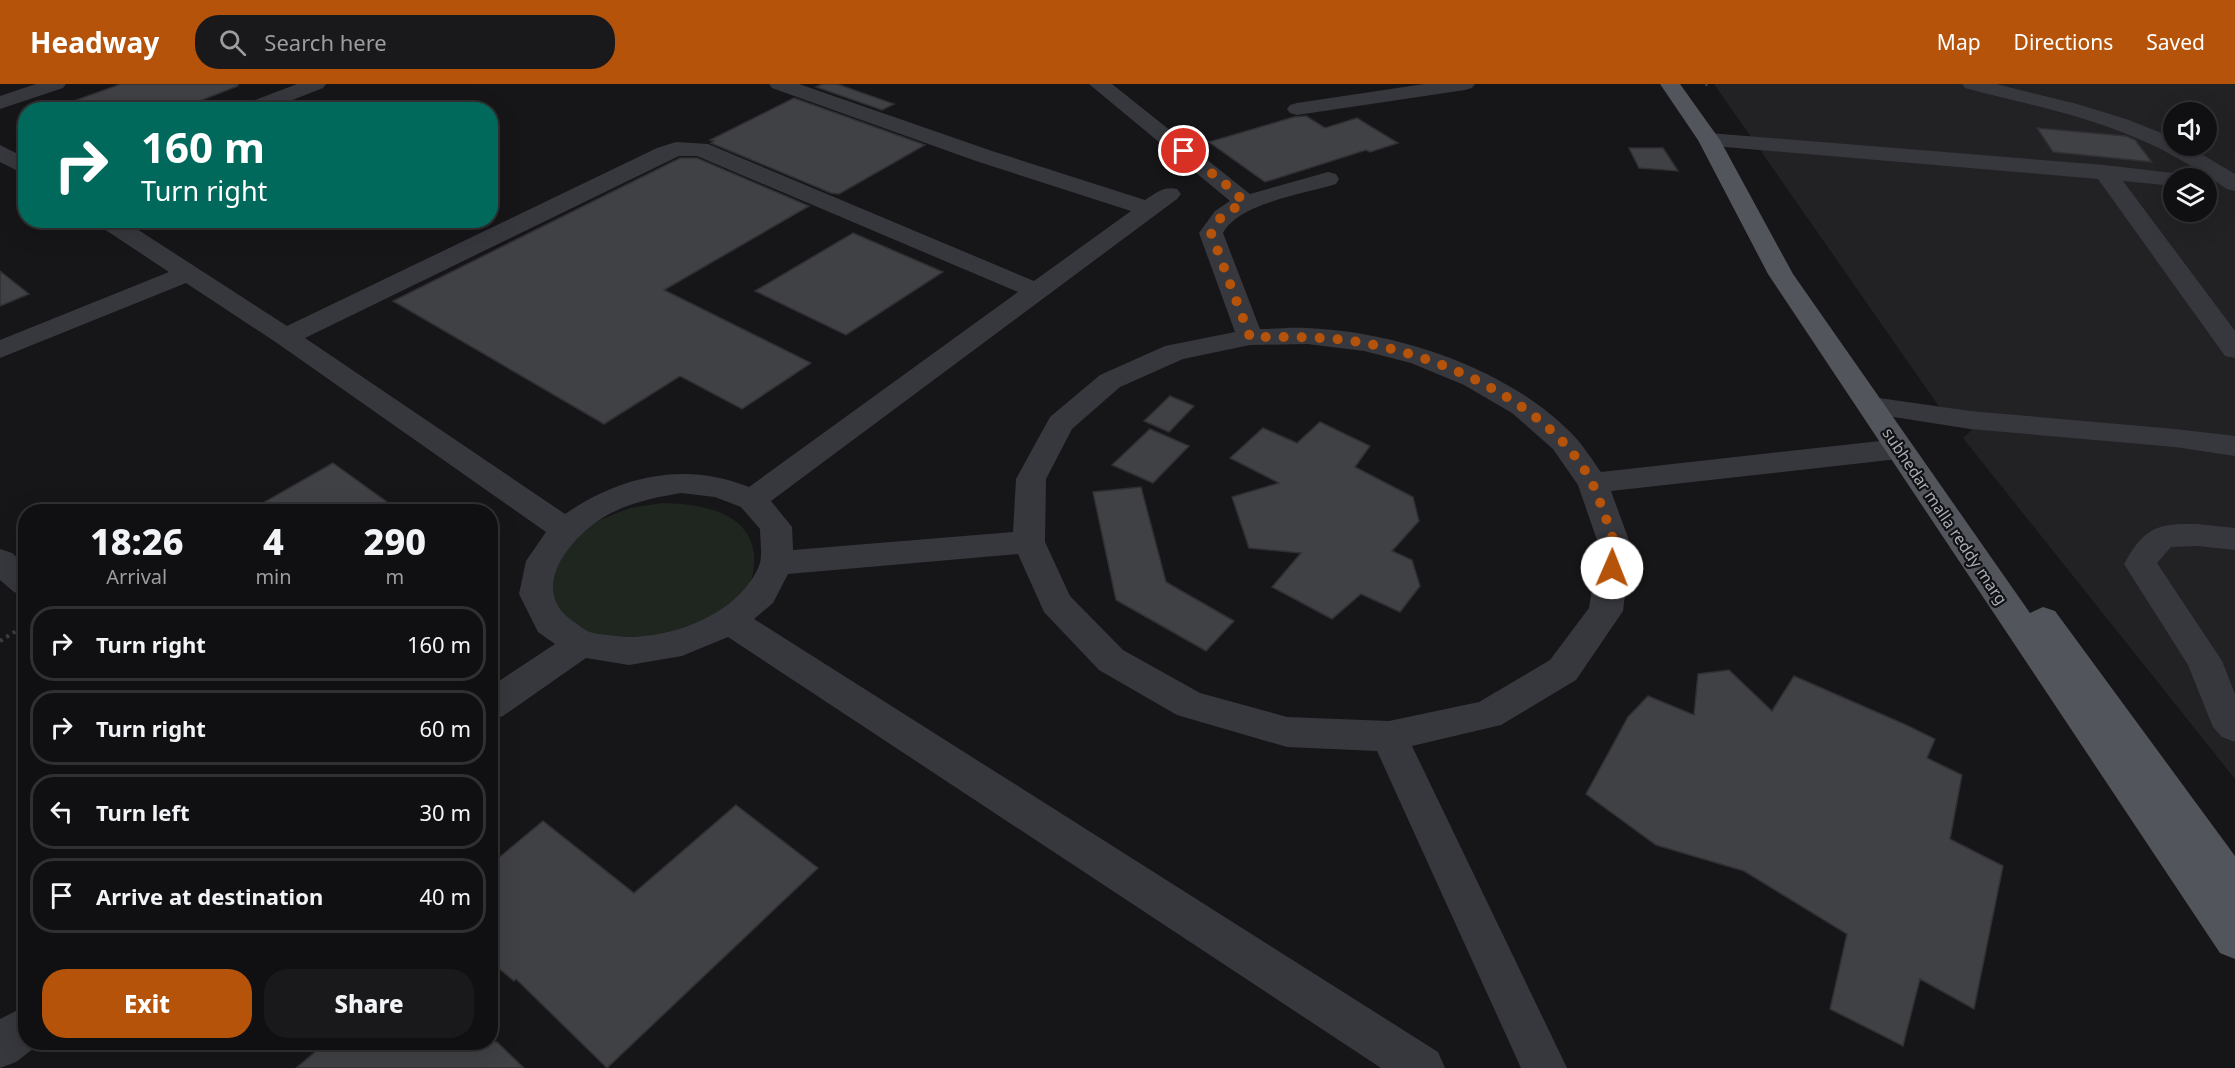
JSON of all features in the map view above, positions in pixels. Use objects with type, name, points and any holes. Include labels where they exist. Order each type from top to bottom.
[{"type":"main road","name":"subhedar malla reddy marg","points":[[1670,84],[1721,150]]},
{"type":"main road","name":"subhedar malla reddy marg","points":[[1697,86],[1721,150],[1781,274],[2235,889]]},
{"type":"main road","name":"subhedar malla reddy marg","points":[[1882,408],[1899,449],[2235,939]]},
{"type":"lane","points":[[0,103],[56,84]]},
{"type":"lane","points":[[268,102],[316,84]]},
{"type":"lane","points":[[752,500],[1159,201],[984,156],[779,84]]},
{"type":"lane","points":[[1099,84],[1234,191],[1244,202]]},
{"type":"lane","points":[[1297,109],[1465,84]]},
{"type":"lane","points":[[1972,84],[2099,117],[2162,141],[2202,162],[2235,185]]},
{"type":"lane","points":[[286,337],[665,153],[690,147],[700,149],[1036,291]]},
{"type":"lane","points":[[1721,150],[2112,181],[2163,179]]},
{"type":"lane","points":[[0,152],[18,163]]},
{"type":"lane","points":[[1250,337],[1211,233],[1221,217],[1244,202],[1328,178]]},
{"type":"lane","points":[[2112,181],[2235,350]]},
{"type":"lane","points":[[2217,183],[2235,185]]},
{"type":"lane","points":[[118,228],[286,337],[565,530]]},
{"type":"lane","points":[[0,350],[187,274]]},
{"type":"lane","points":[[1306,336],[1364,343],[1421,357],[1474,379],[1522,407],[1563,442],[1593,483],[1615,546],[1606,611],[1563,670],[1488,715],[1389,736],[1287,732],[1190,705],[1111,660],[1056,603],[1029,542],[1031,479],[1060,424],[1110,381],[1175,352],[1250,337],[1306,336]]},
{"type":"lane","points":[[1882,408],[1970,420],[2175,438],[2235,446]]},
{"type":"lane","points":[[1593,483],[1899,449]]},
{"type":"lane","points":[[681,483],[720,487],[752,500],[776,527],[777,563],[761,594],[730,621],[682,643],[629,652],[581,644],[550,624],[536,594],[542,561],[565,530],[598,506],[639,490],[681,483]]},
{"type":"lane","points":[[2235,539],[2191,535],[2160,539],[2148,550],[2139,564],[2204,661],[2226,717],[2235,727]]},
{"type":"lane","points":[[777,563],[1029,542]]},
{"type":"lane","points":[[0,561],[18,578]]},
{"type":"lane","points":[[730,621],[1422,1068]]},
{"type":"lane","points":[[498,701],[581,644]]},
{"type":"lane","points":[[1389,736],[1544,1068]]},
{"type":"lane","points":[[0,1046],[18,1034]]},
{"type":"path","points":[[1697,86],[1706,84]]},
{"type":"path","points":[[0,640],[18,630]]},
{"type":"shaded area","points":[[1714,84],[2235,84],[2235,779],[1963,438],[1975,427],[1940,408]]},
{"type":"shaded area","points":[[662,503],[691,505],[720,512],[743,528],[750,539],[754,554],[754,568],[747,590],[700,634],[558,639],[545,567],[595,522],[630,508]]},
{"type":"building","points":[[121,84],[238,84],[238,86],[197,102],[71,102]]},
{"type":"building","points":[[823,84],[837,84],[894,104],[882,110],[816,87]]},
{"type":"building","points":[[794,98],[925,145],[839,194],[831,193],[711,143],[714,141],[710,140]]},
{"type":"building","points":[[1306,116],[1325,128],[1357,118],[1398,143],[1370,152],[1366,150],[1265,182],[1209,142],[1294,117]]},
{"type":"building","points":[[2037,128],[2126,136],[2135,140],[2152,162],[2053,152]]},
{"type":"building","points":[[1629,148],[1663,148],[1678,171],[1639,168]]},
{"type":"building","points":[[680,158],[697,158],[809,206],[664,290],[811,363],[742,409],[680,376],[604,424],[393,301]]},
{"type":"building","points":[[853,233],[943,272],[846,335],[755,291]]},
{"type":"building","points":[[0,271],[29,294],[0,306]]},
{"type":"building","points":[[1170,396],[1194,406],[1169,432],[1144,421]]},
{"type":"building","points":[[1320,422],[1370,446],[1355,467],[1413,497],[1419,521],[1392,551],[1412,560],[1420,586],[1400,612],[1361,594],[1332,619],[1272,587],[1301,553],[1249,548],[1232,497],[1279,483],[1230,458],[1263,428],[1297,443]]},
{"type":"building","points":[[1150,429],[1189,446],[1153,483],[1112,465]]},
{"type":"building","points":[[333,463],[390,504],[261,504]]},
{"type":"building","points":[[1141,487],[1166,582],[1234,621],[1206,651],[1116,600],[1093,492]]},
{"type":"building","points":[[1729,670],[1772,711],[1794,676],[1904,724],[1935,739],[1927,758],[1962,775],[1950,839],[2003,866],[1974,1009],[1920,979],[1903,1046],[1830,1009],[1847,934],[1744,871],[1656,845],[1586,794],[1628,717],[1648,696],[1694,715],[1698,674]]},
{"type":"building","points":[[736,805],[818,868],[607,1068],[516,979],[514,981],[498,968],[498,858],[543,821],[634,893]]},
{"type":"building","points":[[498,1043],[524,1068],[296,1068],[317,1050],[498,1050]]},
{"type":"route","points":[[1184,151],[1234,191],[1244,202],[1221,217],[1211,233],[1250,337],[1306,336],[1364,343],[1421,357],[1474,379],[1522,407],[1563,442],[1593,483],[1615,546],[1612,568]]}]
